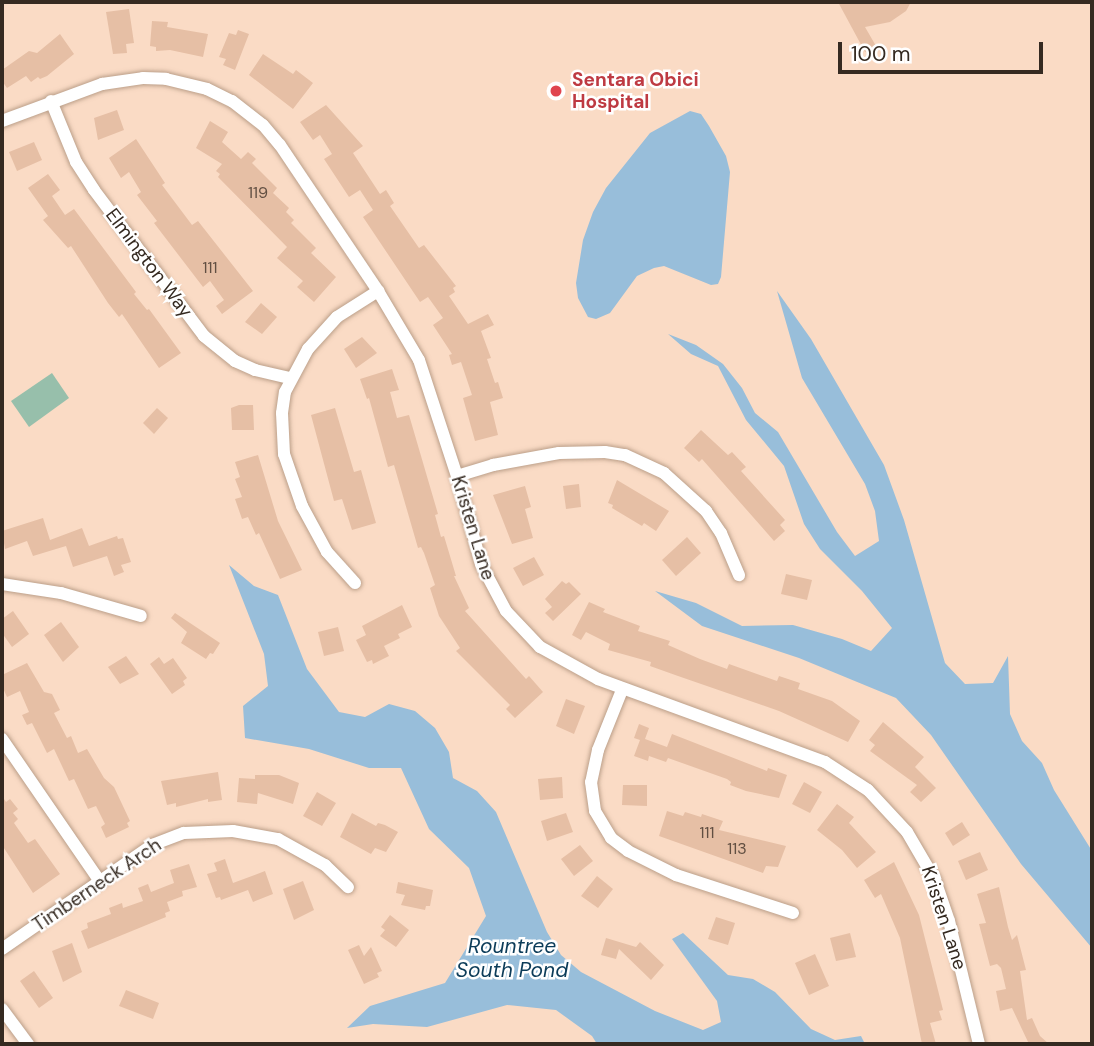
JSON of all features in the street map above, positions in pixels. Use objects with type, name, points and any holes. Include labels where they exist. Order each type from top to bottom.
[{"type":"street","name":"Kristen Lane","points":[[5,117],[102,84],[143,78],[189,84],[232,101],[256,119],[280,145],[378,291],[419,360],[457,476],[481,564],[506,611],[540,647],[622,690],[825,762],[860,785],[889,810],[923,855],[935,880],[949,921],[979,1044]]},
{"type":"street","name":"Elmington Way","points":[[51,101],[76,162],[94,190],[204,336],[235,361],[255,370],[291,378]]},
{"type":"street","points":[[355,583],[327,552],[313,530],[284,454],[282,413],[291,378],[323,331],[357,303],[378,291]]},
{"type":"street","points":[[457,476],[493,465],[559,453],[605,452],[625,455],[664,473],[706,511],[721,533],[739,575]]},
{"type":"street","points":[[2,584],[61,593],[141,616]]},
{"type":"street","points":[[622,690],[598,750],[592,782],[595,811],[611,838],[628,851],[676,874],[793,913]]},
{"type":"street","points":[[2,739],[99,880]]},
{"type":"street","name":"Timberneck Arch","points":[[2,949],[99,880],[166,838],[195,832],[233,831],[260,834],[303,850],[326,865],[348,887]]},
{"type":"street","points":[[2,1010],[28,1044]]},
{"type":"green space","points":[[52,373],[69,398],[29,427],[11,401]]},
{"type":"water","points":[[690,111],[701,114],[709,126],[726,156],[730,172],[721,277],[718,284],[711,285],[664,266],[654,268],[637,276],[610,313],[596,319],[588,317],[578,298],[576,283],[583,240],[593,212],[606,188],[650,133]]},
{"type":"water","points":[[777,291],[811,339],[884,465],[904,520],[945,663],[965,684],[993,683],[1008,656],[1010,714],[1022,741],[1042,763],[1054,790],[1092,851],[1092,948],[1021,864],[931,735],[896,698],[799,658],[702,626],[655,591],[696,603],[742,626],[793,625],[842,639],[871,651],[892,628],[862,591],[820,549],[804,524],[784,466],[746,420],[718,366],[691,354],[668,334],[696,345],[723,364],[742,388],[755,413],[778,432],[837,532],[855,556],[879,541],[875,511],[865,484],[802,378]]},
{"type":"water","name":"Rountree South Pond","points":[[229,565],[254,586],[278,595],[307,669],[339,712],[365,717],[389,704],[415,711],[435,728],[449,752],[453,778],[477,791],[496,812],[547,932],[561,955],[581,972],[655,1011],[703,1030],[721,1022],[717,1001],[672,939],[683,933],[728,975],[753,979],[775,992],[811,1029],[835,1040],[861,1036],[865,1044],[597,1044],[592,1036],[556,1010],[507,1005],[427,1027],[373,1024],[347,1028],[370,1006],[445,983],[486,916],[469,868],[429,829],[401,768],[369,768],[309,749],[245,738],[243,706],[268,686],[264,654]]},
{"type":"building","points":[[838,2],[911,2],[906,11],[890,22],[865,27],[876,46],[865,52]]},
{"type":"building","points":[[129,9],[134,43],[126,44],[127,53],[113,54],[106,12]]},
{"type":"building","points":[[152,21],[168,22],[167,27],[208,34],[203,57],[170,50],[156,51],[156,47],[150,46]]},
{"type":"building","points":[[238,30],[249,34],[235,70],[223,65],[226,59],[219,57],[229,33],[236,35]]},
{"type":"building","points":[[60,34],[74,54],[47,76],[40,79],[38,77],[31,82],[26,76],[7,88],[2,81],[2,70],[29,51],[37,53]]},
{"type":"building","points":[[263,54],[293,74],[296,70],[313,83],[293,109],[249,75]]},
{"type":"building","points":[[326,105],[363,146],[353,153],[380,194],[386,190],[394,203],[390,206],[419,248],[424,245],[456,286],[453,288],[455,292],[449,296],[468,324],[488,314],[494,325],[481,331],[491,358],[487,359],[503,398],[490,402],[498,435],[475,441],[463,398],[472,395],[461,362],[452,365],[449,355],[452,354],[433,325],[443,318],[428,297],[420,302],[363,217],[373,210],[360,190],[349,197],[324,159],[332,154],[320,135],[313,140],[300,122]]},
{"type":"building","points":[[117,110],[124,130],[98,140],[94,118]]},
{"type":"building","points":[[210,121],[228,132],[222,142],[241,159],[248,152],[256,159],[252,163],[277,188],[273,193],[289,208],[286,212],[294,220],[291,223],[316,248],[311,253],[336,277],[314,302],[297,287],[303,281],[277,258],[287,247],[218,177],[220,174],[216,171],[222,164],[196,148]]},
{"type":"building","points":[[136,139],[165,183],[162,185],[192,225],[198,221],[253,291],[222,314],[216,306],[224,300],[210,281],[203,287],[154,223],[157,221],[137,195],[141,192],[129,172],[121,178],[109,158]]},
{"type":"building","points":[[34,142],[42,160],[17,171],[9,152]]},
{"type":"building","points":[[48,174],[60,190],[52,196],[65,215],[74,209],[136,292],[134,294],[147,310],[149,309],[181,353],[159,368],[122,314],[119,317],[108,303],[71,246],[68,248],[43,220],[48,216],[28,188]]},
{"type":"building","points":[[261,303],[277,317],[262,334],[245,322]]},
{"type":"building","points":[[362,337],[377,353],[356,368],[344,349]]},
{"type":"building","points":[[392,369],[399,390],[390,392],[397,418],[409,415],[438,514],[435,515],[441,537],[444,536],[454,576],[469,608],[465,611],[526,679],[529,676],[543,692],[515,718],[506,709],[510,705],[456,651],[460,648],[439,616],[430,588],[435,585],[424,553],[421,547],[418,548],[394,465],[388,467],[369,398],[367,399],[360,379]]},
{"type":"building","points":[[253,405],[254,430],[232,430],[231,408]]},
{"type":"building","points":[[157,408],[168,418],[154,434],[143,423]]},
{"type":"building","points":[[335,408],[354,472],[361,470],[376,523],[352,530],[342,499],[334,501],[311,415]]},
{"type":"building","points":[[701,430],[728,455],[732,452],[746,467],[741,471],[785,520],[780,525],[785,531],[774,541],[702,459],[699,462],[684,448]]},
{"type":"building","points":[[258,455],[278,521],[302,570],[280,579],[259,533],[256,535],[248,517],[242,519],[235,499],[242,497],[235,479],[240,477],[235,462]]},
{"type":"building","points":[[617,480],[669,511],[656,531],[644,523],[642,526],[608,503]]},
{"type":"building","points":[[579,484],[581,507],[566,509],[563,486]]},
{"type":"building","points":[[525,486],[531,507],[525,509],[533,538],[512,544],[493,495]]},
{"type":"building","points":[[43,518],[50,540],[82,528],[89,546],[117,536],[118,539],[123,538],[131,562],[121,565],[124,572],[114,576],[107,556],[73,567],[66,546],[33,556],[27,541],[5,549],[2,531]]},
{"type":"building","points":[[687,537],[701,553],[676,576],[662,560]]},
{"type":"building","points":[[534,557],[544,575],[523,586],[513,568]]},
{"type":"building","points":[[786,574],[812,580],[807,600],[781,594]]},
{"type":"building","points":[[562,581],[566,584],[569,582],[581,594],[553,621],[545,613],[552,607],[545,599]]},
{"type":"building","points":[[589,602],[605,609],[603,612],[640,626],[638,631],[670,641],[668,645],[700,659],[727,669],[729,664],[777,681],[779,676],[800,683],[798,689],[832,701],[860,721],[848,742],[779,711],[650,666],[651,662],[608,650],[610,644],[586,632],[581,640],[572,635]]},
{"type":"building","points":[[402,605],[412,627],[398,634],[400,638],[384,646],[389,656],[373,664],[372,660],[367,662],[356,640],[366,635],[362,626]]},
{"type":"building","points":[[13,611],[29,634],[12,647],[2,633],[2,619]]},
{"type":"building","points":[[175,613],[220,643],[213,654],[210,653],[206,659],[181,643],[187,632],[171,618]]},
{"type":"building","points":[[61,622],[79,647],[63,662],[44,635]]},
{"type":"building","points":[[338,627],[344,651],[324,656],[318,632]]},
{"type":"building","points":[[126,656],[139,674],[120,684],[108,667]]},
{"type":"building","points":[[159,657],[164,664],[173,658],[187,678],[183,681],[185,685],[172,694],[150,664]]},
{"type":"building","points":[[27,663],[44,692],[52,694],[60,710],[54,713],[67,738],[71,736],[78,753],[87,749],[104,778],[114,787],[130,821],[127,823],[129,827],[106,838],[101,827],[105,824],[96,806],[88,809],[74,779],[69,781],[54,749],[47,753],[32,723],[27,725],[22,715],[29,712],[20,691],[7,697],[2,686],[2,675]]},
{"type":"building","points":[[566,699],[585,706],[574,734],[556,726]]},
{"type":"building","points":[[883,722],[924,757],[915,767],[936,788],[921,802],[910,792],[917,785],[870,751],[875,745],[869,740]]},
{"type":"building","points":[[639,724],[649,728],[645,739],[667,747],[672,734],[767,771],[768,768],[787,775],[779,798],[746,791],[730,785],[731,782],[727,779],[668,758],[666,762],[649,756],[648,761],[634,756],[640,740],[634,738]]},
{"type":"building","points":[[218,772],[222,800],[208,802],[208,799],[176,807],[176,803],[167,805],[161,781]]},
{"type":"building","points":[[255,775],[279,775],[299,783],[293,804],[258,793],[257,804],[237,802],[239,778],[255,779]]},
{"type":"building","points":[[562,777],[563,798],[540,800],[538,779]]},
{"type":"building","points":[[804,782],[822,792],[810,813],[792,804]]},
{"type":"building","points":[[623,785],[647,785],[647,806],[622,805]]},
{"type":"building","points":[[317,792],[336,803],[322,826],[303,816]]},
{"type":"building","points":[[2,796],[6,802],[10,799],[18,809],[13,813],[18,819],[14,823],[28,843],[35,839],[60,874],[33,893],[2,845]]},
{"type":"building","points":[[837,804],[854,817],[849,823],[876,852],[857,868],[842,850],[817,830]]},
{"type":"building","points":[[667,811],[683,816],[685,812],[701,817],[702,814],[723,821],[719,830],[786,846],[778,867],[766,866],[763,873],[659,836]]},
{"type":"building","points":[[352,813],[376,826],[378,823],[398,832],[386,852],[375,848],[371,854],[340,837]]},
{"type":"building","points":[[566,813],[573,832],[547,841],[541,821]]},
{"type":"building","points":[[962,822],[970,835],[953,846],[945,833]]},
{"type":"building","points":[[580,845],[593,861],[574,876],[561,859]]},
{"type":"building","points":[[980,852],[988,870],[966,880],[958,861]]},
{"type":"building","points":[[225,859],[233,883],[265,871],[273,894],[253,902],[248,890],[221,900],[220,897],[216,898],[207,874],[217,871],[214,863]]},
{"type":"building","points":[[894,862],[919,915],[943,1010],[939,1011],[942,1020],[930,1023],[936,1044],[922,1044],[900,938],[881,894],[875,898],[864,880]]},
{"type":"building","points":[[189,864],[197,887],[182,891],[183,896],[167,902],[170,911],[165,913],[166,917],[88,949],[81,931],[88,928],[87,923],[111,914],[109,908],[122,903],[123,908],[143,901],[138,888],[148,884],[151,892],[174,883],[170,870]]},
{"type":"building","points":[[597,876],[613,889],[598,908],[581,896]]},
{"type":"building","points":[[303,881],[314,910],[294,920],[283,889]]},
{"type":"building","points":[[398,882],[433,890],[430,906],[426,906],[425,910],[401,905],[405,895],[396,893]]},
{"type":"building","points":[[999,887],[1012,940],[1017,935],[1026,970],[1020,971],[1027,1020],[1032,1018],[1040,1036],[1049,1044],[1029,1044],[1012,1008],[1000,1011],[996,991],[1006,989],[1001,968],[997,964],[990,966],[979,924],[986,923],[977,894]]},
{"type":"building","points":[[390,915],[409,930],[396,947],[380,936],[385,930],[381,927]]},
{"type":"building","points":[[716,917],[735,923],[728,945],[708,939]]},
{"type":"building","points":[[850,933],[856,957],[836,961],[830,938]]},
{"type":"building","points":[[606,938],[636,947],[640,942],[664,965],[651,980],[619,949],[616,959],[601,955]]},
{"type":"building","points":[[72,943],[82,972],[63,982],[52,951]]},
{"type":"building","points":[[359,945],[364,956],[371,947],[382,971],[377,973],[379,977],[364,984],[348,950]]},
{"type":"building","points":[[815,954],[829,986],[809,995],[795,963]]},
{"type":"building","points":[[34,971],[53,998],[39,1008],[20,981]]},
{"type":"building","points":[[126,990],[159,1003],[153,1019],[119,1006]]},
{"type":"place","name":"Sentara Obici Hospital","points":[[556,91]]}]
